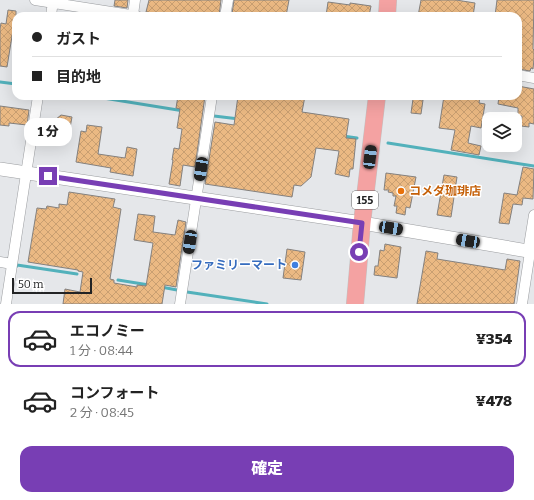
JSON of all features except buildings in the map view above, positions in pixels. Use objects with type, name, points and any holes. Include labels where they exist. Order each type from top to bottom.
[{"type":"highway","points":[[386,12],[388,0]]},
{"type":"highway","name":"155","points":[[355,304],[362,223],[377,100]]},
{"type":"street","points":[[35,0],[53,1],[113,12]]},
{"type":"street","points":[[135,0],[135,12]]},
{"type":"street","points":[[226,12],[228,0]]},
{"type":"street","points":[[52,12],[53,1]]},
{"type":"street","points":[[522,76],[534,78]]},
{"type":"street","points":[[6,304],[37,100]]},
{"type":"street","points":[[180,304],[211,100]]},
{"type":"street","points":[[0,169],[362,223],[531,252]]},
{"type":"street","points":[[522,304],[531,252],[534,215]]},
{"type":"street","points":[[0,262],[12,264]]},
{"type":"waterway","points":[[0,82],[12,84]]},
{"type":"waterway","points":[[116,100],[184,111]]},
{"type":"waterway","points":[[214,116],[239,119]]},
{"type":"waterway","points":[[343,136],[357,138]]},
{"type":"waterway","points":[[388,143],[534,166]]},
{"type":"waterway","points":[[16,267],[17,265],[77,274]]},
{"type":"waterway","points":[[118,280],[149,285]]},
{"type":"waterway","points":[[161,287],[177,290]]},
{"type":"waterway","points":[[187,292],[267,304]]},
{"type":"place","name":"コメダ珈琲店","points":[[401,191]]},
{"type":"place","name":"ファミリーマート","points":[[295,265]]},
{"type":"route","points":[[48,176],[362,223],[359,252]]}]
